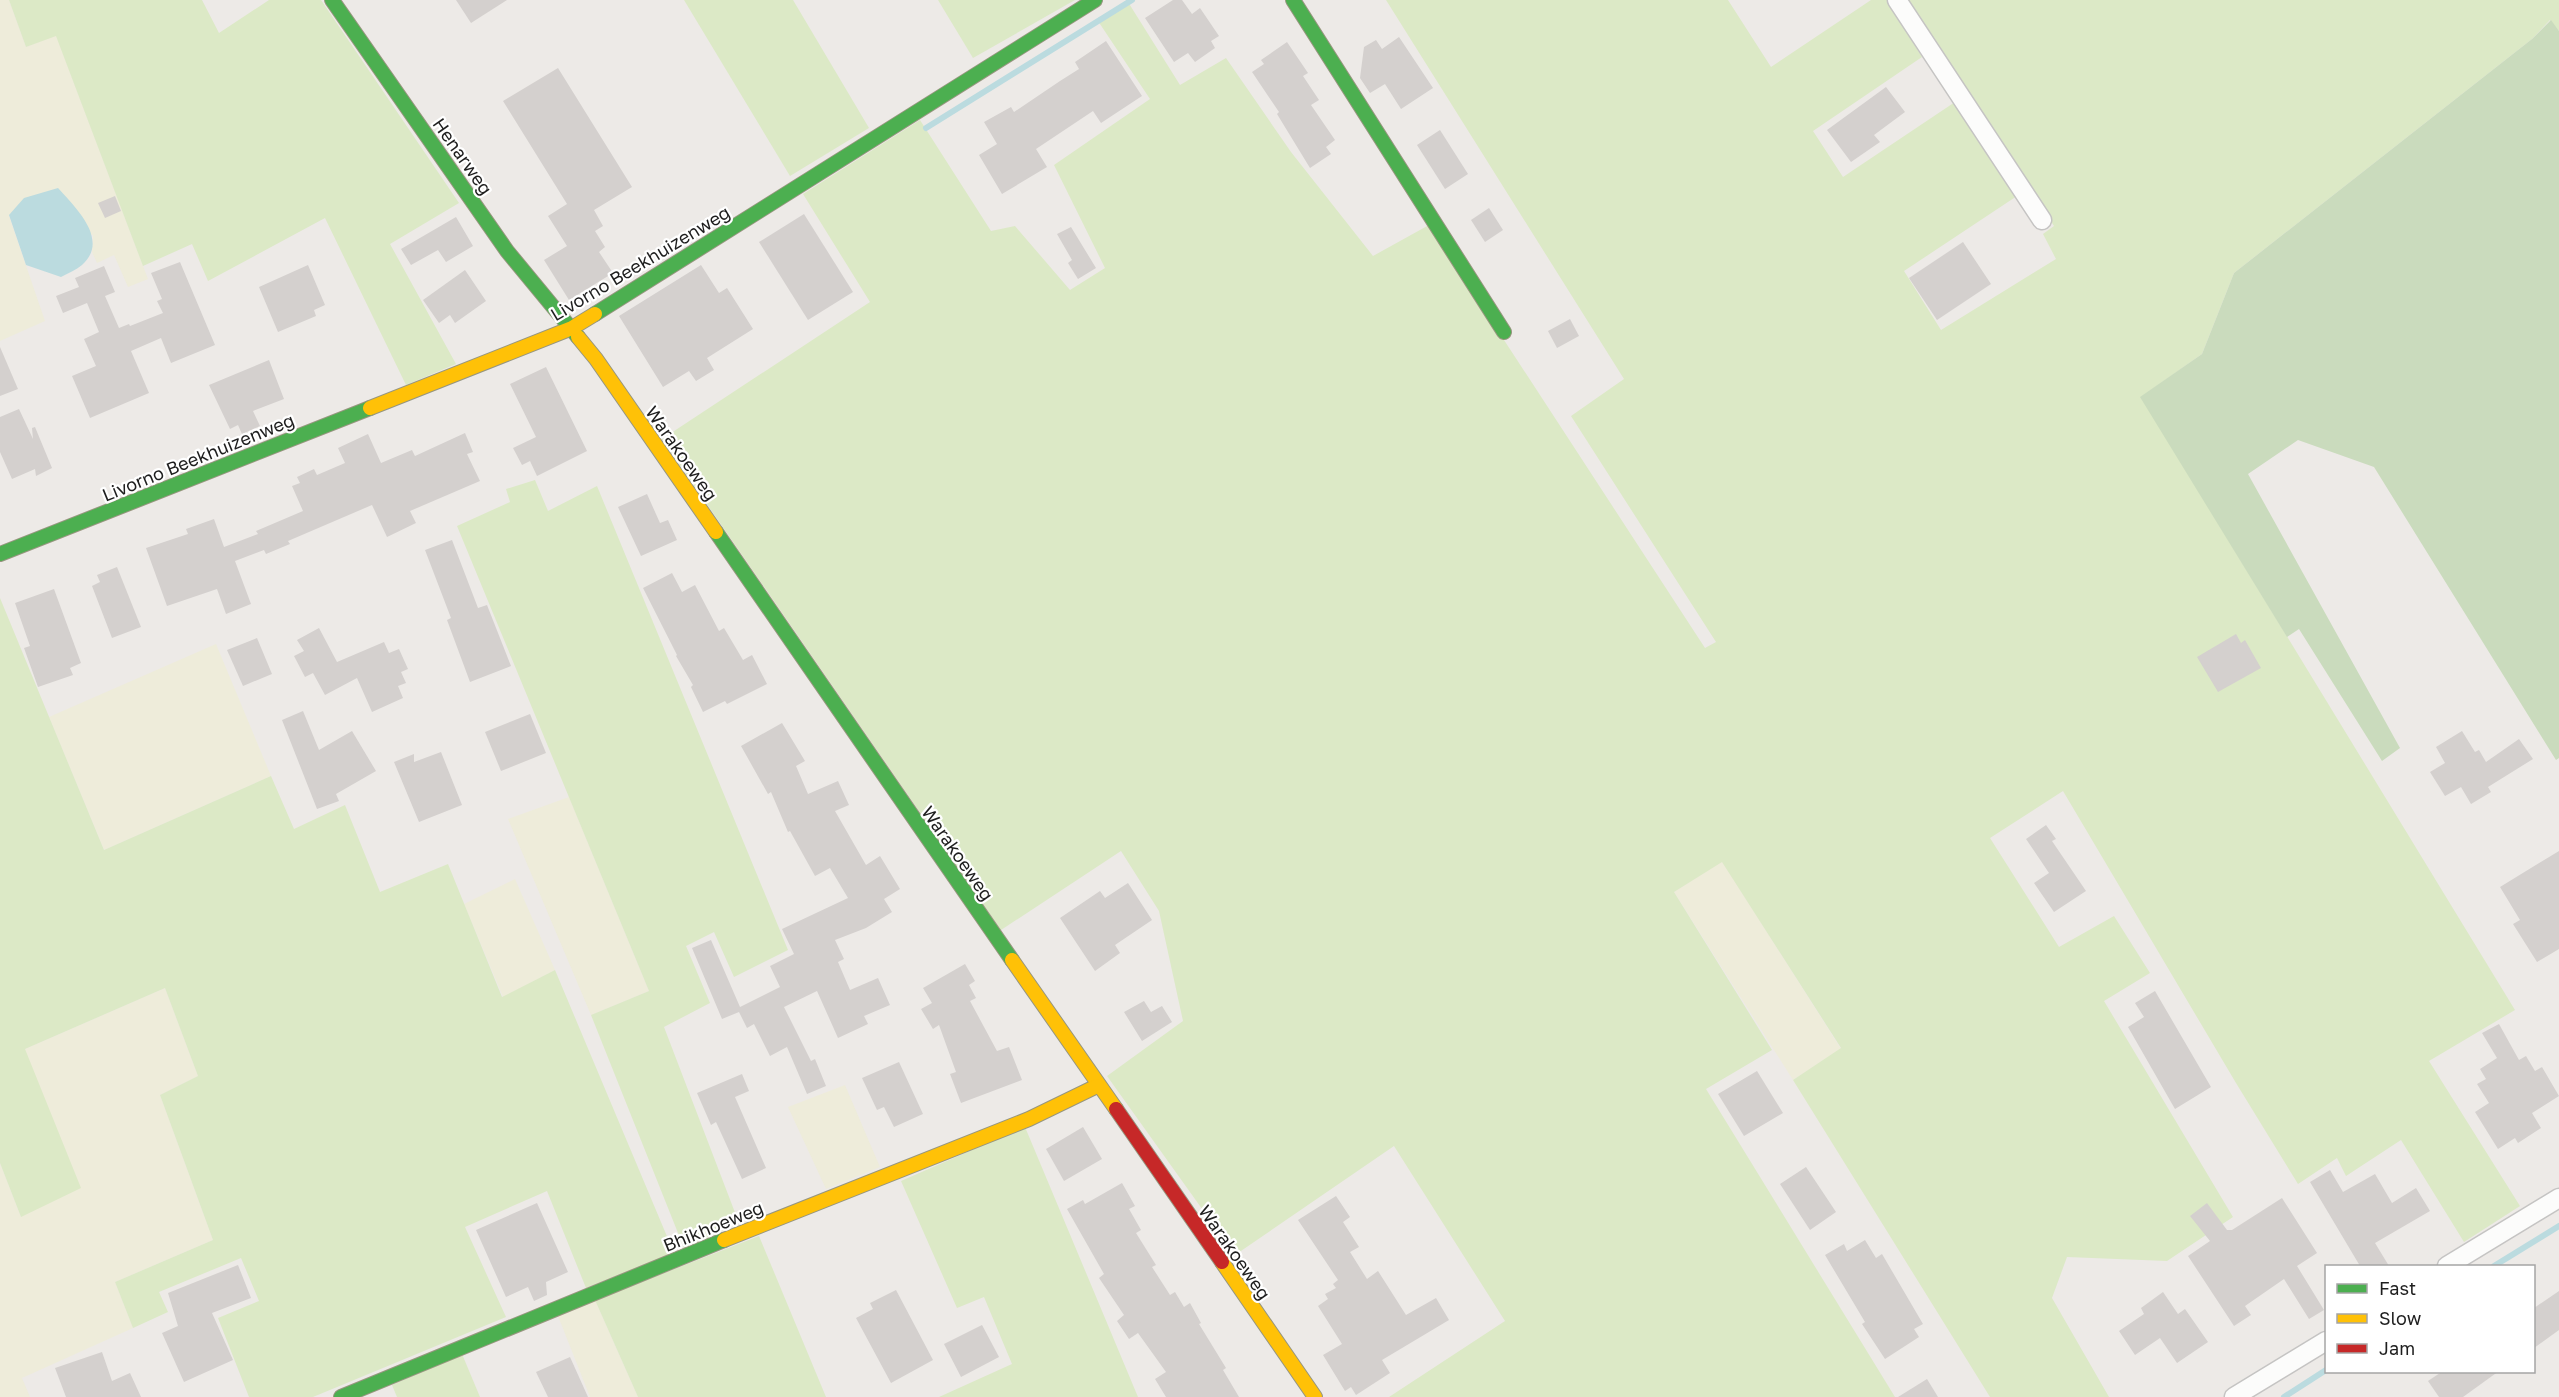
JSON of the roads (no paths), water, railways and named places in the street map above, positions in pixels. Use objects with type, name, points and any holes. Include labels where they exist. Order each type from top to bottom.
[{"type":"street","name":"Henarweg","points":[[332,0],[507,251],[546,301],[572,328]]},
{"type":"street","name":"Livorno Beekhuizenweg","points":[[0,554],[572,328],[1095,0]]},
{"type":"street","points":[[1293,0],[1504,332]]},
{"type":"street","points":[[1897,0],[2042,220]]},
{"type":"street","name":"Warakoeweg","points":[[572,328],[596,359],[1097,1086],[1315,1397]]},
{"type":"street","name":"Bhikhoeweg","points":[[341,1397],[825,1199],[1029,1119],[1097,1086]]},
{"type":"street","points":[[2449,1265],[2559,1198]]},
{"type":"street","points":[[2234,1397],[2325,1342]]},
{"type":"water","points":[[58,188],[81,215],[91,235],[93,245],[90,255],[82,265],[61,277],[26,265],[9,215],[24,198]]},
{"type":"waterway","points":[[926,128],[1132,0]]},
{"type":"waterway","points":[[2496,1265],[2559,1226]]},
{"type":"waterway","points":[[2284,1397],[2325,1371]]}]
